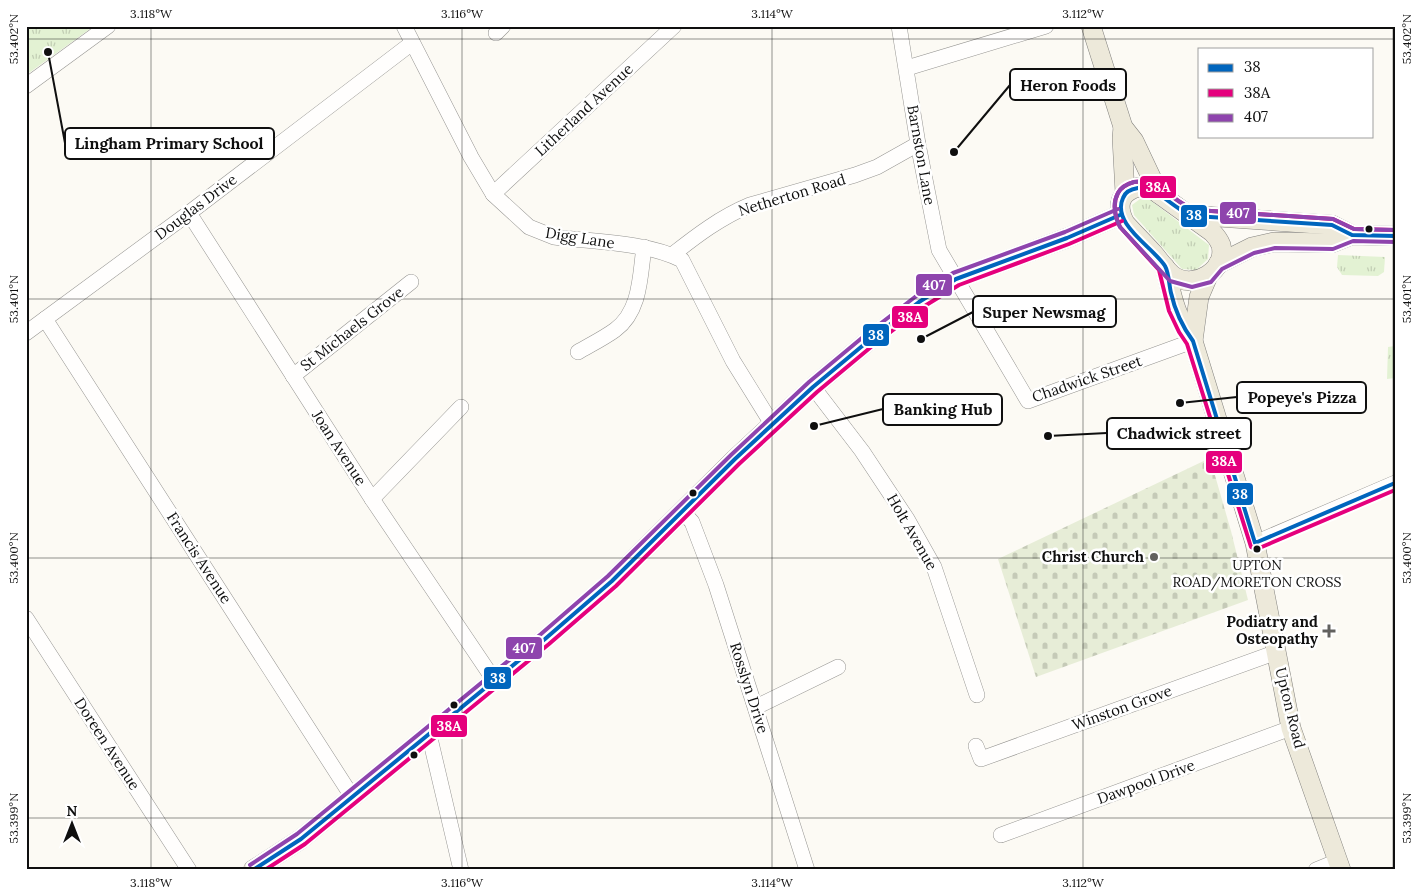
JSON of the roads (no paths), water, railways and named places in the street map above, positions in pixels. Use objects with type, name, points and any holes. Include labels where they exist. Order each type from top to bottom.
[{"type":"main road","points":[[1091,26],[1123,127],[1134,141],[1159,194]]},
{"type":"main road","points":[[1123,127],[1125,193]]},
{"type":"main road","points":[[1213,270],[1221,255],[1221,246],[1212,232],[1152,189],[1139,187],[1125,193],[1121,200],[1120,215],[1125,223],[1165,267],[1174,276],[1182,280],[1192,281],[1213,270],[1252,247],[1274,242],[1332,243],[1352,235],[1395,236]]},
{"type":"main road","points":[[259,869],[353,798],[612,581],[772,424],[867,342],[912,308],[956,279],[1066,238],[1120,215]]},
{"type":"main road","points":[[1189,215],[1332,225],[1352,235]]},
{"type":"main road","name":"Upton Road","points":[[1165,267],[1175,309],[1184,329],[1194,341],[1255,543],[1292,728],[1339,866]]},
{"type":"main road","name":"Upton Road","points":[[1194,341],[1199,297],[1213,270]]},
{"type":"street","points":[[26,86],[108,26]]},
{"type":"street","name":"Digg Lane","points":[[404,26],[471,157],[493,194],[530,227],[542,234],[554,237],[644,247],[672,255]]},
{"type":"street","name":"Litherland Avenue","points":[[493,194],[674,26]]},
{"type":"street","name":"Barnston Lane","points":[[900,26],[918,144],[939,250],[956,279]]},
{"type":"street","points":[[907,68],[1046,26]]},
{"type":"street","name":"Douglas Drive","points":[[26,333],[189,213],[412,43]]},
{"type":"street","name":"Netherton Road","points":[[672,255],[735,211],[877,167],[918,144]]},
{"type":"street","name":"Joan Avenue","points":[[189,213],[372,499],[494,680]]},
{"type":"street","points":[[578,352],[617,329],[631,313],[638,292],[644,247]]},
{"type":"street","points":[[672,255],[682,260],[719,335],[772,424]]},
{"type":"street","name":"Chadwick Street","points":[[956,279],[1028,402],[1194,341]]},
{"type":"street","name":"St Michaels Grove","points":[[293,376],[411,282]]},
{"type":"street","name":"Francis Avenue","points":[[46,319],[353,798]]},
{"type":"street","name":"Holt Avenue","points":[[813,387],[862,451],[907,519],[934,567],[977,695]]},
{"type":"street","points":[[372,499],[461,408]]},
{"type":"street","points":[[1255,543],[1395,483]]},
{"type":"street","name":"Rosslyn Drive","points":[[682,511],[692,522],[716,585],[807,870]]},
{"type":"street","name":"Doreen Avenue","points":[[26,618],[188,870]]},
{"type":"street","name":"Winston Grove","points":[[976,746],[981,759],[1276,652]]},
{"type":"street","points":[[756,707],[838,667]]},
{"type":"street","name":"Dawpool Drive","points":[[1000,835],[1292,728]]},
{"type":"street","points":[[429,734],[461,870]]},
{"type":"street","points":[[1316,870],[1339,866]]},
{"type":"place","name":"Lingham Primary School","points":[[48,52]]},
{"type":"place","name":"Heron Foods","points":[[954,152]]},
{"type":"place","name":"Super Newsmag","points":[[921,339]]},
{"type":"place","name":"Popeye's Pizza","points":[[1180,403]]},
{"type":"place","name":"Banking Hub","points":[[814,426]]},
{"type":"place","name":"Chadwick street","points":[[1048,436]]},
{"type":"place","name":"UPTON ROAD/MORETON CROSS","points":[[1257,549]]},
{"type":"place","name":"Christ Church","points":[[1154,557]]},
{"type":"place","name":"Podiatry and Osteopathy","points":[[1329,631]]}]
